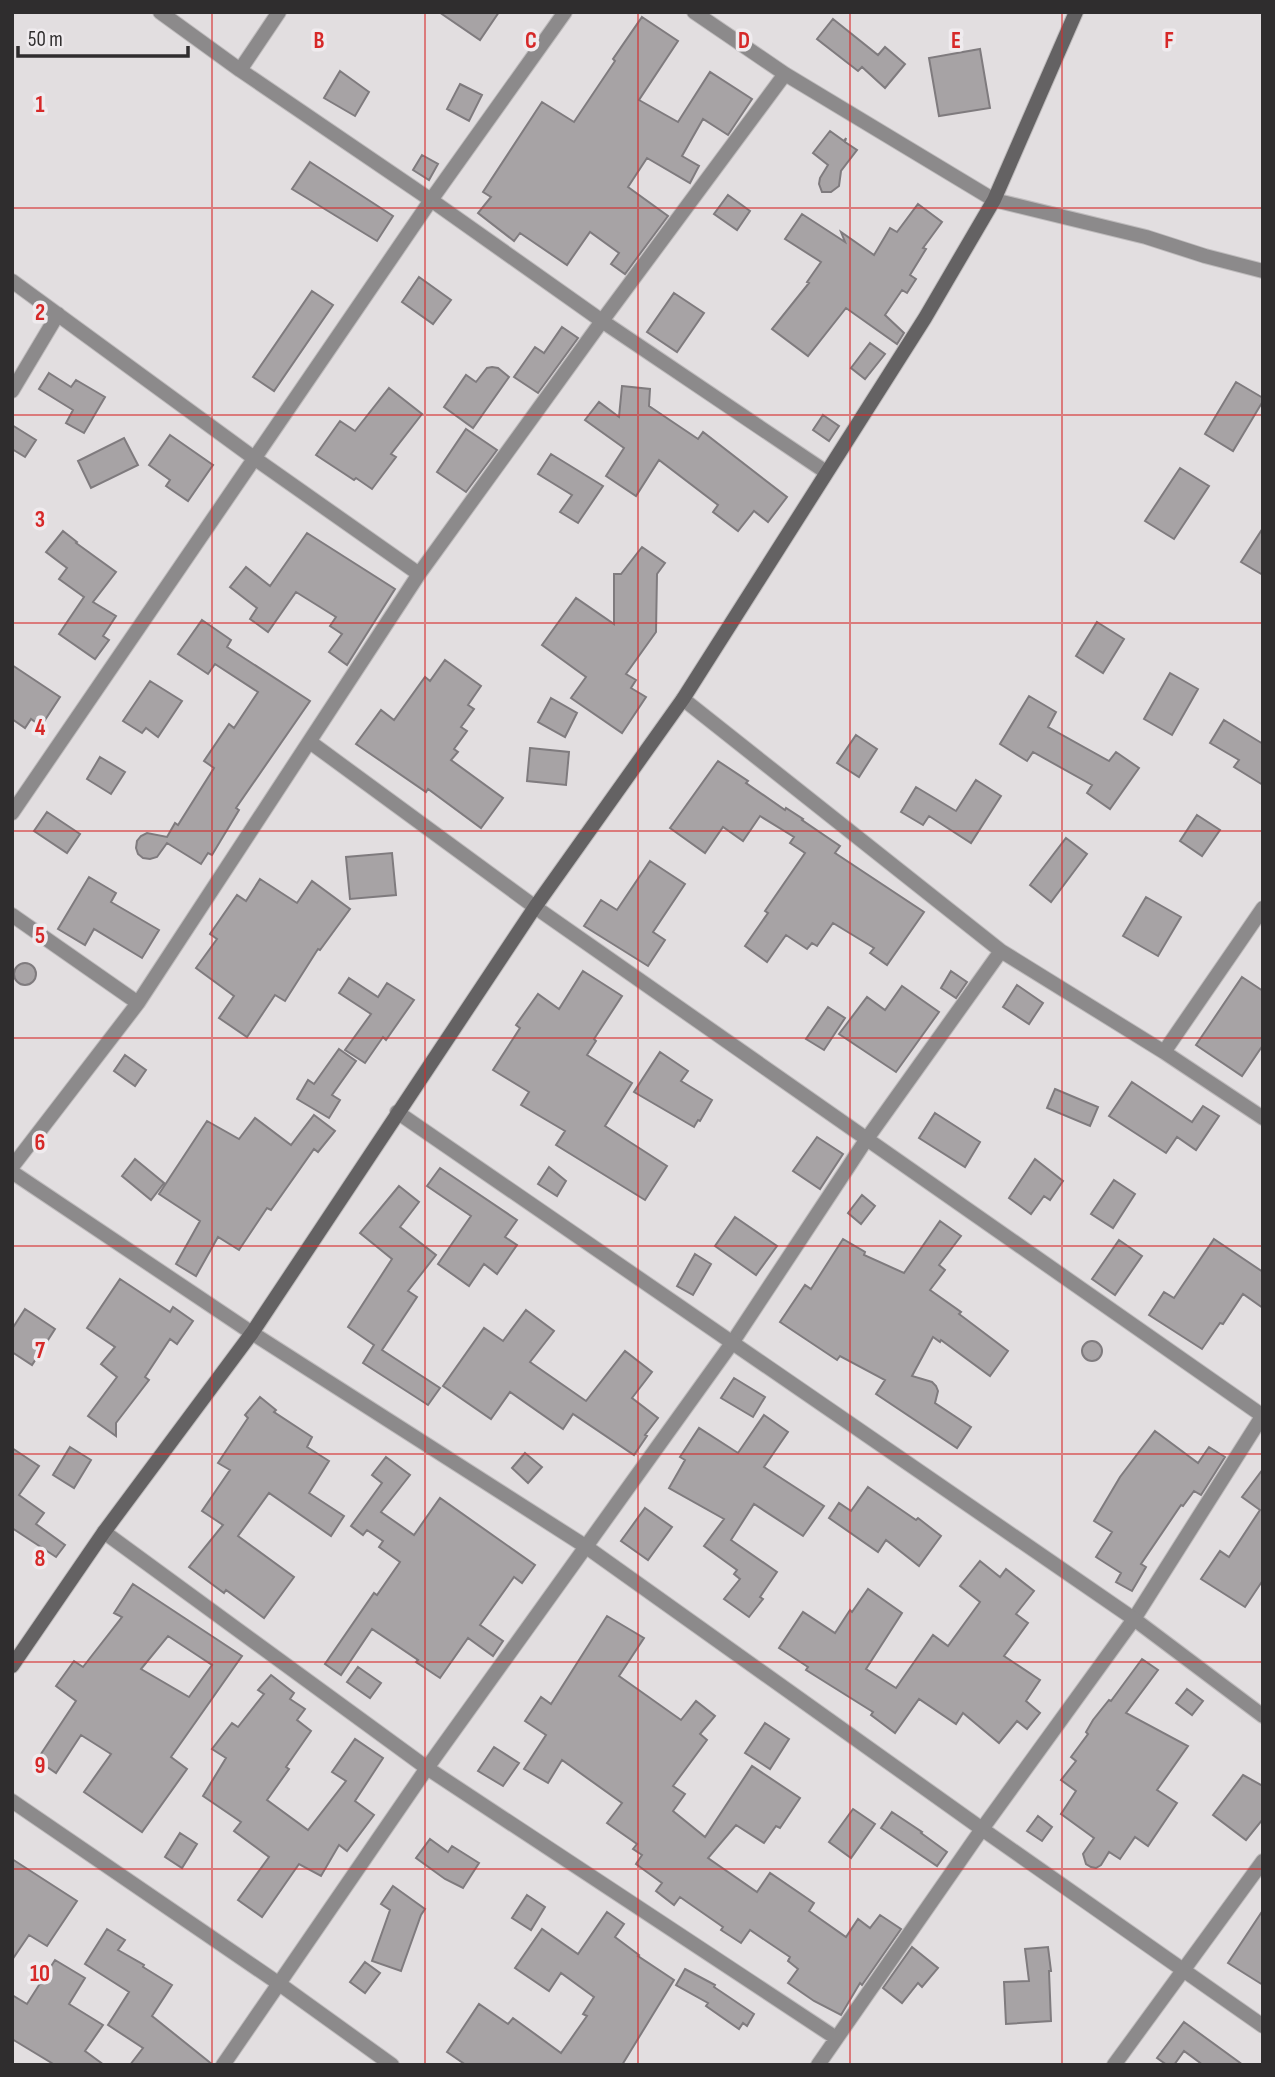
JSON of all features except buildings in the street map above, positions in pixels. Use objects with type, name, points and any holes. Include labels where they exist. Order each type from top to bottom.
[{"type":"main road","points":[[12,1666],[104,1532],[252,1333],[535,907],[683,699],[925,317],[994,200],[1076,12]]},
{"type":"street","points":[[160,12],[602,321],[826,472]]},
{"type":"street","points":[[240,70],[279,12]]},
{"type":"street","points":[[12,813],[432,200],[565,12]]},
{"type":"street","points":[[694,12],[785,74],[994,200],[1146,237],[1263,271]]},
{"type":"street","points":[[785,74],[419,574],[138,1003],[12,1169],[252,1333],[585,1546],[1263,2026]]},
{"type":"street","points":[[12,281],[254,458],[419,574]]},
{"type":"street","points":[[12,391],[58,314]]},
{"type":"street","points":[[683,699],[1001,950],[1164,1052],[1263,1118]]},
{"type":"street","points":[[310,741],[535,907],[1263,1415],[1134,1619],[982,1829],[818,2065]]},
{"type":"street","points":[[1164,1052],[1263,908]]},
{"type":"street","points":[[12,915],[138,1003]]},
{"type":"street","points":[[223,2065],[427,1768],[732,1343],[866,1140],[1001,950]]},
{"type":"street","points":[[397,1112],[1134,1619],[1263,1716]]},
{"type":"street","points":[[104,1532],[427,1768],[836,2038]]},
{"type":"street","points":[[12,1801],[278,1983],[392,2065]]},
{"type":"street","points":[[1114,2065],[1263,1861]]}]
